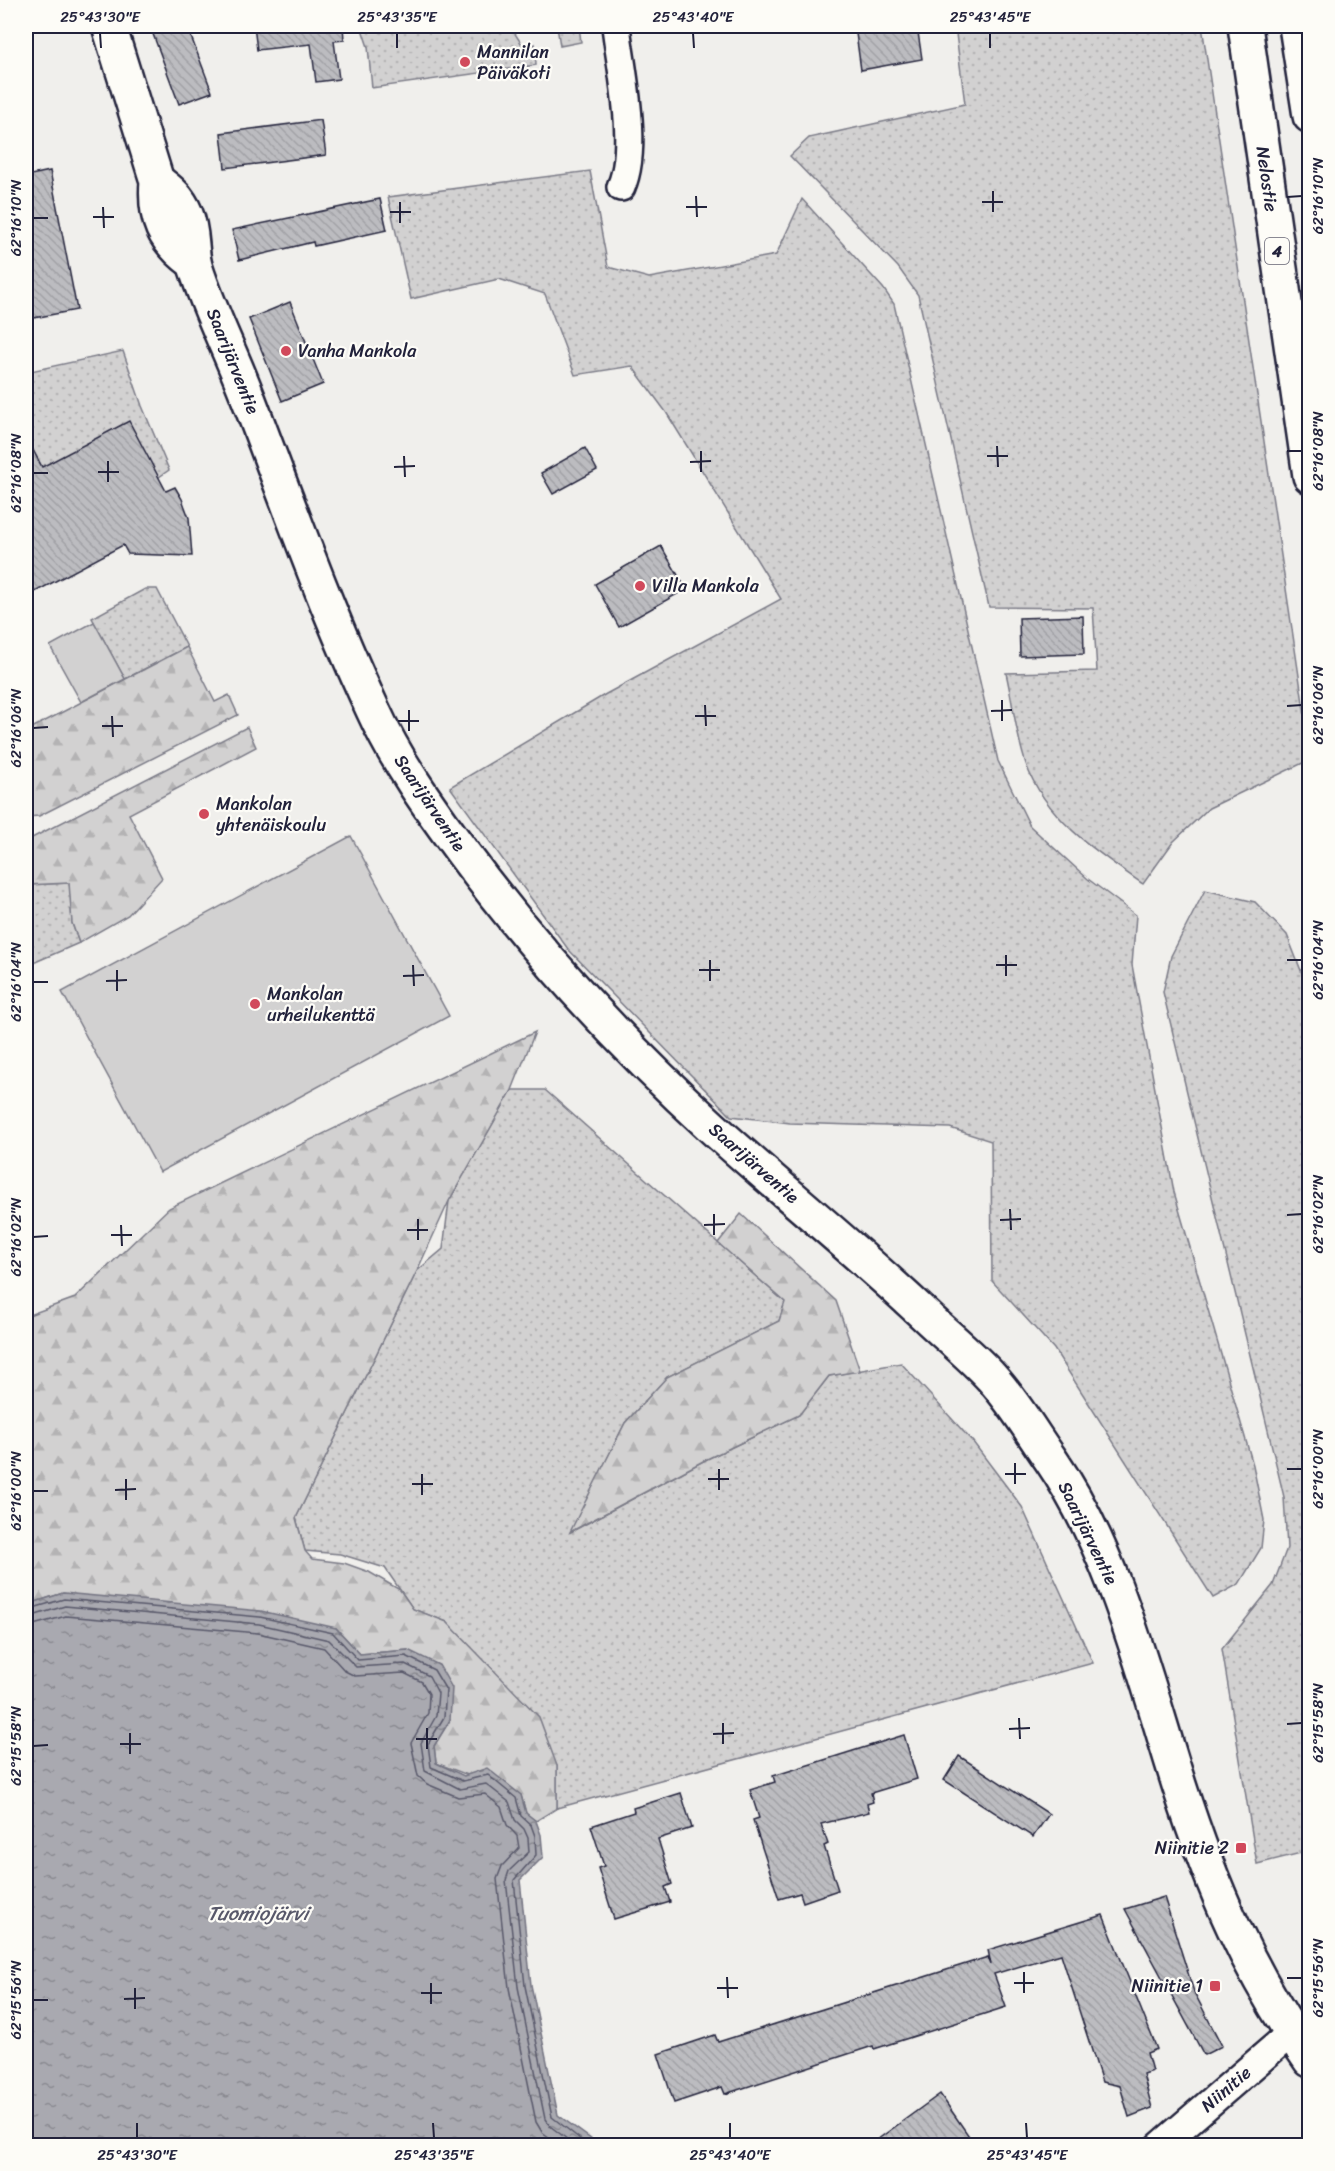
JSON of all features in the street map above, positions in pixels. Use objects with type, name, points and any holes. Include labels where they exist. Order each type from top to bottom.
[{"type":"main road","name":"Saarijärventie","points":[[109,26],[157,181],[155,206],[173,247],[193,262],[348,657],[378,721],[443,826],[502,905],[600,1018],[711,1126],[878,1271],[992,1378],[1055,1466],[1081,1511],[1115,1589],[1209,1874],[1259,1983],[1310,2060]]},
{"type":"main road","name":"Nelostie","points":[[1245,26],[1310,476]]},
{"type":"main road","points":[[1296,26],[1310,116]]},
{"type":"street","points":[[616,26],[627,108],[628,172],[621,187]]},
{"type":"street","name":"Niinitie","points":[[1160,2145],[1291,2033]]},
{"type":"green space","points":[[361,26],[510,26],[523,46],[535,44],[536,65],[372,88],[368,47]]},
{"type":"green space","points":[[557,26],[579,26],[581,42],[560,46]]},
{"type":"green space","points":[[955,26],[1202,26],[1309,743],[1309,760],[1209,808],[1173,842],[1143,884],[1091,847],[1060,818],[1046,801],[1026,764],[1006,673],[1097,671],[1093,608],[989,607],[918,295],[898,267],[790,156],[809,138],[965,104]]},
{"type":"green space","points":[[590,171],[608,267],[649,278],[776,255],[802,199],[883,288],[894,304],[998,761],[1030,826],[1088,879],[1136,915],[1132,965],[1174,1192],[1253,1465],[1264,1520],[1261,1548],[1239,1584],[1213,1598],[1054,1349],[992,1281],[991,1141],[950,1128],[790,1123],[731,1116],[568,949],[450,787],[606,694],[781,599],[666,412],[632,366],[575,375],[545,294],[499,279],[411,299],[388,197]]},
{"type":"green space","points":[[123,351],[142,406],[169,470],[159,477],[42,467],[26,437],[26,372]]},
{"type":"green space","points":[[145,589],[157,589],[187,647],[125,679],[92,618]]},
{"type":"green space","points":[[94,622],[125,679],[81,702],[50,646]]},
{"type":"green space","points":[[187,647],[215,702],[229,695],[238,715],[39,816],[26,817],[26,731]]},
{"type":"green space","points":[[247,727],[256,747],[129,814],[162,878],[128,915],[79,943],[72,923],[69,883],[26,885],[26,841]]},
{"type":"green space","name":"Mankolan urheilukenttä","points":[[351,836],[449,1016],[160,1172],[62,992]]},
{"type":"green space","points":[[70,883],[72,923],[79,943],[26,966],[26,885]]},
{"type":"green space","points":[[1205,890],[1255,902],[1287,935],[1309,991],[1309,1851],[1257,1864],[1222,1649],[1273,1585],[1287,1548],[1284,1497],[1163,992],[1171,956]]},
{"type":"green space","points":[[535,1032],[512,1090],[449,1201],[296,1518],[305,1551],[312,1559],[344,1563],[369,1572],[400,1590],[413,1609],[447,1622],[539,1717],[557,1766],[557,1808],[536,1821],[526,1814],[521,1795],[436,1763],[434,1746],[450,1720],[408,1650],[360,1654],[336,1628],[63,1593],[26,1605],[26,1316],[75,1298],[169,1208]]},
{"type":"green space","points":[[512,1090],[545,1090],[785,1302],[779,1321],[667,1377],[625,1423],[571,1532],[707,1459],[799,1415],[829,1376],[901,1363],[973,1442],[1022,1507],[1093,1663],[557,1808],[557,1766],[447,1622],[413,1609],[385,1568],[340,1554],[305,1551],[296,1518],[417,1271],[443,1249],[449,1201]]},
{"type":"green space","points":[[741,1214],[836,1301],[860,1371],[829,1376],[799,1415],[707,1459],[570,1532],[625,1423],[667,1377],[779,1321],[785,1302],[718,1243]]},
{"type":"water","name":"Tuomiojärvi","points":[[63,1593],[261,1611],[336,1628],[360,1654],[408,1650],[439,1665],[452,1688],[450,1720],[434,1746],[436,1763],[464,1776],[487,1768],[521,1795],[526,1813],[536,1821],[541,1835],[543,1857],[520,1880],[531,1985],[558,2115],[599,2145],[26,2145],[26,1605]]},
{"type":"building","points":[[150,26],[187,26],[212,92],[179,104]]},
{"type":"building","points":[[254,26],[343,26],[344,40],[334,41],[339,79],[316,82],[311,44],[257,50]]},
{"type":"building","points":[[855,26],[917,26],[922,59],[861,70]]},
{"type":"building","points":[[321,120],[326,155],[225,168],[221,133]]},
{"type":"building","points":[[50,171],[77,310],[28,319],[26,176]]},
{"type":"building","points":[[380,199],[387,230],[314,246],[313,242],[239,260],[232,230]]},
{"type":"building","name":"Vanha Mankola","points":[[290,302],[323,384],[282,401],[249,319]]},
{"type":"building","points":[[129,421],[166,491],[175,487],[182,499],[189,518],[192,556],[128,554],[123,545],[35,592],[26,575],[26,437],[42,467]]},
{"type":"building","points":[[585,448],[597,470],[553,494],[541,473]]},
{"type":"building","name":"Villa Mankola","points":[[661,546],[686,589],[619,627],[595,584]]},
{"type":"building","points":[[1083,616],[1084,654],[1020,656],[1019,618]]},
{"type":"building","points":[[904,1735],[917,1779],[871,1793],[873,1802],[867,1804],[869,1812],[821,1824],[828,1844],[824,1846],[838,1890],[803,1902],[800,1893],[779,1899],[753,1820],[759,1818],[750,1790],[775,1782],[773,1776]]},
{"type":"building","points":[[959,1756],[1049,1814],[1033,1837],[944,1780]]},
{"type":"building","points":[[681,1793],[692,1828],[658,1839],[672,1884],[665,1887],[670,1902],[614,1919],[598,1868],[604,1866],[591,1826],[634,1812],[633,1808]]},
{"type":"building","points":[[1164,1897],[1194,1992],[1222,2046],[1204,2055],[1125,1909]]},
{"type":"building","points":[[1103,1915],[1157,2049],[1147,2053],[1152,2071],[1143,2074],[1152,2108],[1129,2117],[1120,2086],[1102,2082],[1061,1954],[994,1974],[1006,2007],[874,2049],[873,2046],[725,2094],[722,2087],[674,2103],[658,2054],[715,2035],[718,2042],[988,1957],[991,1965],[988,1950]]},
{"type":"building","points":[[940,2094],[975,2145],[870,2145]]},
{"type":"place","name":"Mannilan Päiväkoti","points":[[465,62]]},
{"type":"place","name":"Vanha Mankola","points":[[286,351]]},
{"type":"place","name":"Villa Mankola","points":[[640,586]]},
{"type":"place","name":"Mankolan yhtenäiskoulu","points":[[204,814]]},
{"type":"place","name":"Mankolan urheilukenttä","points":[[255,1004]]},
{"type":"place","name":"Niinitie 2","points":[[1241,1848]]},
{"type":"place","name":"Niinitie 1","points":[[1215,1986]]}]
